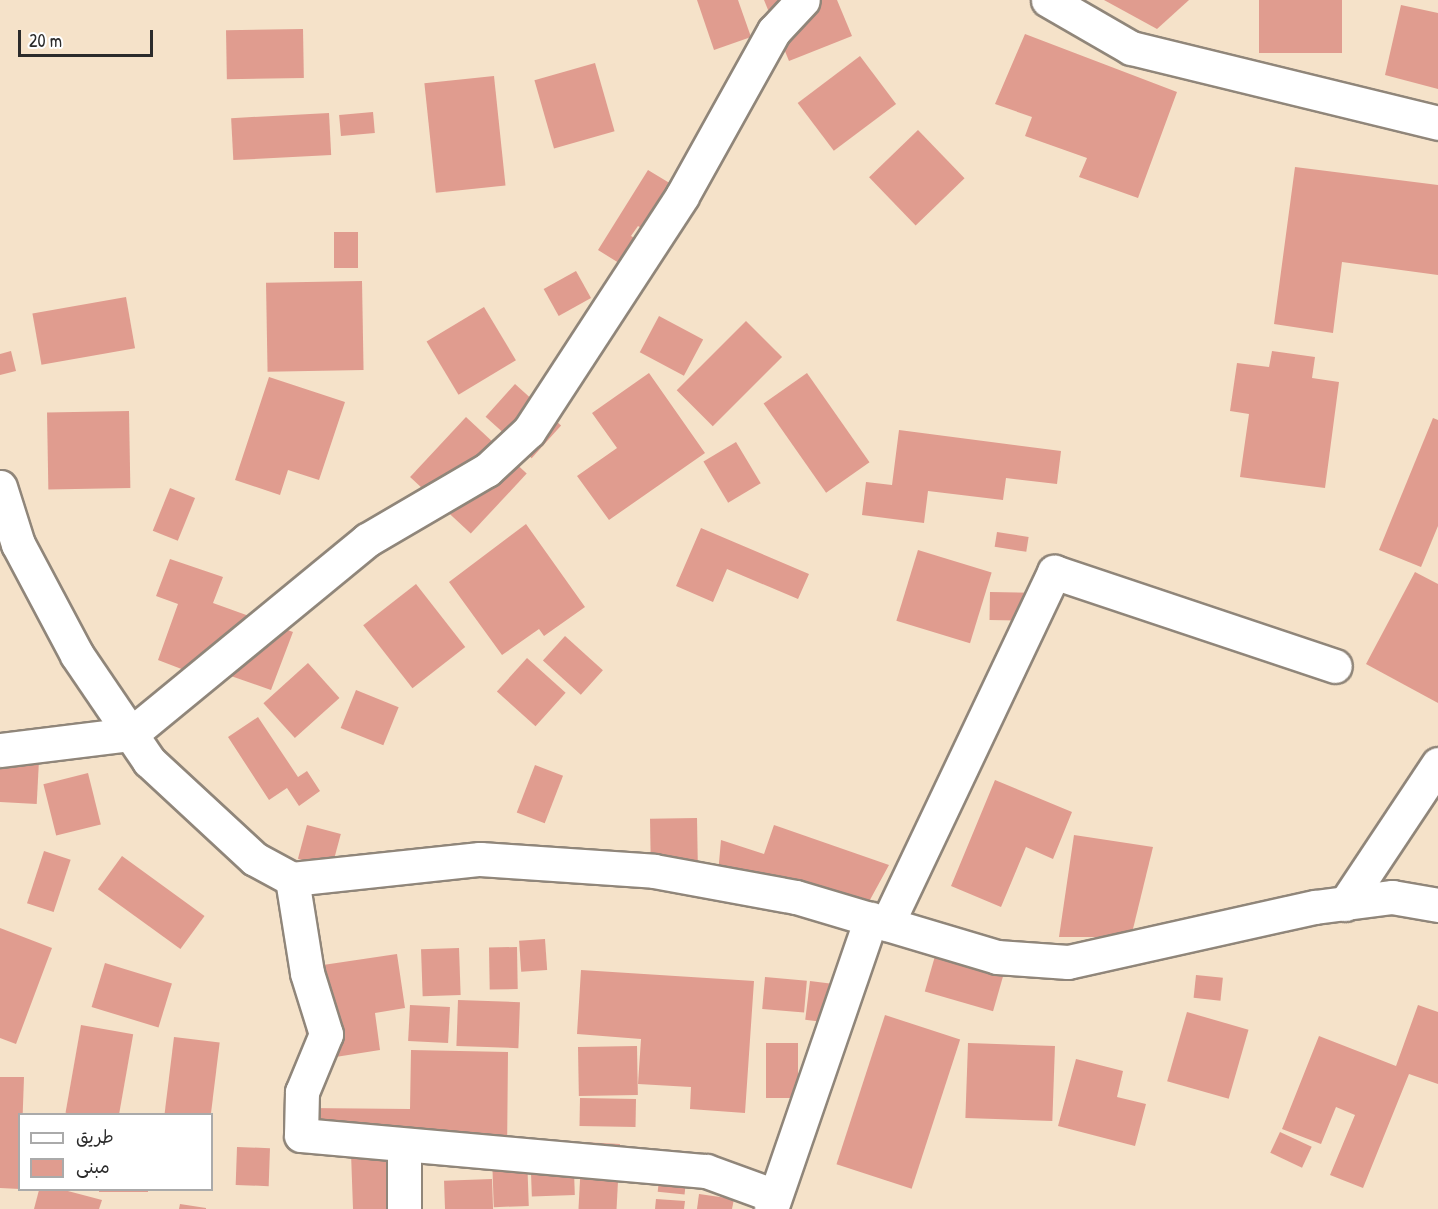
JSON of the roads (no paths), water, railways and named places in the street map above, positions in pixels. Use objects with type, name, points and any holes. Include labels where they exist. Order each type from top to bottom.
[{"type":"street","points":[[0,750],[131,734],[367,540],[487,470],[529,431],[682,196],[774,31],[803,0]]},
{"type":"street","points":[[1048,0],[1131,48],[1438,123]]},
{"type":"street","points":[[0,487],[18,544],[77,655],[149,761],[255,859],[292,879],[480,859],[654,871],[796,897],[997,957],[1068,962],[1345,904],[1392,897],[1438,905]]},
{"type":"street","points":[[292,879],[307,973],[326,1034],[302,1092],[301,1136],[706,1171],[771,1202],[879,921],[1054,572],[1335,666]]},
{"type":"street","points":[[1345,904],[1438,764]]},
{"type":"street","points":[[404,1145],[404,1209]]}]
